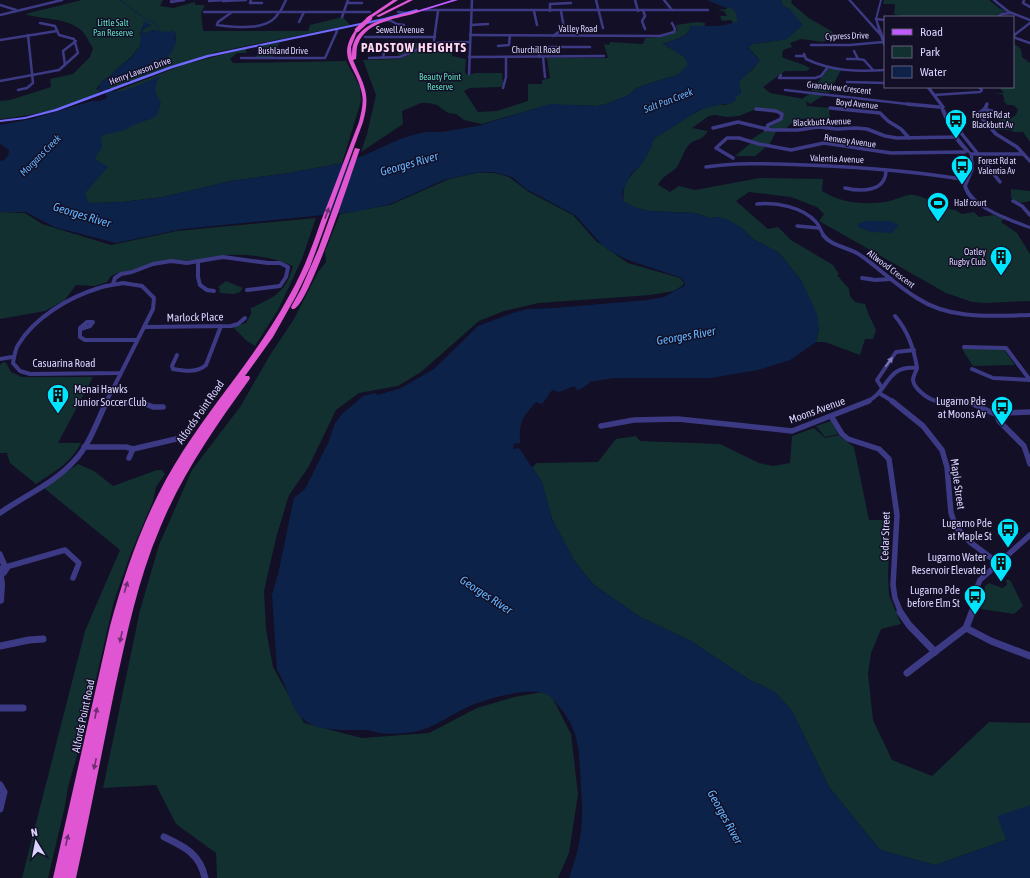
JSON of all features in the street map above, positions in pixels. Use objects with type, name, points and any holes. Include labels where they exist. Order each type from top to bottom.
[{"type":"highway","points":[[360,30],[368,21],[396,0]]},
{"type":"highway","name":"Alfords Point Road","points":[[356,145],[365,101],[362,85],[349,59],[348,47],[368,21],[401,0]]},
{"type":"highway","name":"Alfords Point Road","points":[[368,21],[405,0]]},
{"type":"highway","points":[[377,16],[411,0]]},
{"type":"highway","points":[[360,30],[419,10]]},
{"type":"highway","points":[[360,30],[367,37]]},
{"type":"highway","name":"Alfords Point Road","points":[[70,878],[126,618],[135,583],[150,539],[172,491],[189,460],[210,427],[286,320],[304,288],[369,113],[370,99],[367,86],[354,59],[354,43],[360,30]]},
{"type":"highway","name":"Alfords Point Road","points":[[58,878],[117,617],[141,541],[159,501],[182,458],[285,312],[317,250]]},
{"type":"main road","name":"Henry Lawson Drive","points":[[336,29],[419,10],[450,0]]},
{"type":"main road","name":"Henry Lawson Drive","points":[[0,121],[46,113],[201,58],[407,13],[456,0]]},
{"type":"street","points":[[0,15],[62,0]]},
{"type":"street","points":[[172,0],[171,2],[184,0]]},
{"type":"street","points":[[209,1],[246,0]]},
{"type":"street","points":[[251,0],[250,3],[262,3]]},
{"type":"street","points":[[232,12],[218,22],[218,25],[252,26],[269,23],[273,21],[286,0]]},
{"type":"street","points":[[469,74],[472,0]]},
{"type":"street","points":[[596,0],[604,28]]},
{"type":"street","points":[[635,0],[638,10]]},
{"type":"street","points":[[664,0],[672,10]]},
{"type":"street","points":[[849,0],[866,20],[875,24],[884,43]]},
{"type":"street","points":[[881,0],[875,24],[882,36]]},
{"type":"street","points":[[994,0],[1012,13],[1030,21],[1014,36]]},
{"type":"street","points":[[216,12],[224,1]]},
{"type":"street","points":[[1022,1],[1030,7]]},
{"type":"street","points":[[342,16],[348,2],[362,3]]},
{"type":"street","points":[[550,11],[550,4],[571,3]]},
{"type":"street","points":[[0,5],[16,10]]},
{"type":"street","points":[[419,10],[708,10]]},
{"type":"street","points":[[643,10],[645,16],[642,21],[645,29]]},
{"type":"street","points":[[434,43],[438,11]]},
{"type":"street","points":[[534,11],[537,25]]},
{"type":"street","points":[[553,36],[564,28],[561,11]]},
{"type":"street","points":[[204,12],[370,12]]},
{"type":"street","points":[[299,22],[304,12]]},
{"type":"street","points":[[398,12],[407,13]]},
{"type":"street","points":[[999,16],[1002,14],[1012,13]]},
{"type":"street","points":[[368,21],[390,20],[397,24],[404,25]]},
{"type":"street","points":[[875,24],[884,20]]},
{"type":"street","points":[[40,23],[55,26],[59,35],[76,40]]},
{"type":"street","name":"Valley Road","points":[[470,34],[553,36],[665,35],[672,33],[675,30],[672,23]]},
{"type":"street","points":[[471,25],[488,24]]},
{"type":"street","points":[[1023,28],[1030,30]]},
{"type":"street","name":"Bushland Drive","points":[[241,58],[326,58],[336,29]]},
{"type":"street","points":[[0,40],[57,31]]},
{"type":"street","points":[[18,90],[32,84],[28,35]]},
{"type":"street","points":[[498,46],[508,47],[510,44],[510,35]]},
{"type":"street","points":[[605,35],[606,41]]},
{"type":"street","name":"Sewell Avenue","points":[[367,37],[435,37]]},
{"type":"street","points":[[1014,37],[1030,42]]},
{"type":"street","points":[[0,81],[56,71],[66,65],[78,52],[76,40]]},
{"type":"street","points":[[66,65],[63,51],[76,40]]},
{"type":"street","points":[[369,58],[401,56],[434,43],[470,42]]},
{"type":"street","name":"Cypress Drive","points":[[811,44],[850,45],[884,43]]},
{"type":"street","points":[[545,77],[539,49],[542,47],[590,47]]},
{"type":"street","points":[[376,48],[386,48],[383,57]]},
{"type":"street","points":[[854,51],[858,59]]},
{"type":"street","points":[[796,56],[804,55],[809,60],[828,67],[848,70],[884,70]]},
{"type":"street","name":"Churchill Road","points":[[469,57],[604,56]]},
{"type":"street","points":[[503,88],[506,77],[506,57]]},
{"type":"street","points":[[847,59],[864,60],[873,70]]},
{"type":"street","points":[[774,80],[780,76],[817,78],[821,76],[828,67]]},
{"type":"street","points":[[847,82],[884,83]]},
{"type":"street","points":[[928,88],[941,107],[948,124],[968,154],[972,170],[965,188],[969,196],[979,204],[1030,229]]},
{"type":"street","name":"Grandview Crescent","points":[[785,90],[941,107]]},
{"type":"street","points":[[934,95],[982,91],[987,93]]},
{"type":"street","points":[[987,104],[979,113],[986,124],[996,134],[1017,147],[1030,161]]},
{"type":"street","name":"Boyd Avenue","points":[[830,108],[891,114]]},
{"type":"street","points":[[756,109],[776,111],[782,114],[781,119],[768,125],[766,130]]},
{"type":"street","points":[[984,109],[995,112]]},
{"type":"street","name":"Boyd Avenue","points":[[883,114],[886,120],[900,128],[909,138]]},
{"type":"street","name":"Blackbutt Avenue","points":[[713,128],[738,122],[766,130],[856,128],[867,129],[891,137],[909,138],[957,136]]},
{"type":"street","points":[[954,124],[1000,182]]},
{"type":"street","name":"Renway Avenue","points":[[733,158],[716,148],[727,138],[739,138],[759,144],[791,150],[801,150],[816,144],[824,143],[891,153],[968,154]]},
{"type":"street","points":[[968,154],[1023,154]]},
{"type":"street","name":"Valentia Avenue","points":[[706,167],[716,165],[774,165],[886,170],[967,180]]},
{"type":"street","points":[[845,188],[863,191],[877,187],[886,178],[886,170]]},
{"type":"street","points":[[1013,201],[1028,210],[1030,215]]},
{"type":"street","name":"Allwood Crescent","points":[[757,204],[772,204],[791,208],[814,220],[823,235],[832,242],[852,251],[891,279],[904,291],[931,306],[942,310],[978,316],[1030,316]]},
{"type":"street","points":[[797,226],[819,228]]},
{"type":"street","points":[[826,246],[832,242]]},
{"type":"street","points":[[113,284],[114,278],[119,275],[153,264],[171,261],[185,263],[226,257],[268,263],[281,263],[288,267],[288,272],[280,286],[247,290]]},
{"type":"street","points":[[198,261],[197,278],[199,284],[203,288],[214,291]]},
{"type":"street","points":[[862,278],[875,280],[891,279]]},
{"type":"street","points":[[0,359],[12,357],[28,330],[40,319],[86,292],[113,284],[136,284],[146,288],[152,294],[154,305],[121,374],[77,459],[69,467],[0,513]]},
{"type":"street","points":[[895,316],[913,345],[917,368],[914,383],[933,400],[938,401],[951,398],[961,399],[997,416],[1000,422],[1024,446],[1029,456],[1030,464]]},
{"type":"street","name":"Marlock Place","points":[[144,327],[236,325],[245,318]]},
{"type":"street","points":[[177,354],[172,366],[173,369],[202,369],[206,364],[221,326]]},
{"type":"street","points":[[81,329],[79,336],[85,340],[137,340]]},
{"type":"street","points":[[964,347],[1006,347],[1030,380]]},
{"type":"street","points":[[881,390],[877,380],[896,352],[914,350]]},
{"type":"street","name":"Casuarina Road","points":[[12,357],[12,363],[15,367],[26,373],[121,374]]},
{"type":"street","name":"Moons Avenue","points":[[601,426],[634,420],[678,419],[786,432],[866,403],[872,400],[881,390],[892,373],[906,367],[917,368]]},
{"type":"street","points":[[972,369],[994,379],[1030,380]]},
{"type":"street","name":"Maple Street","points":[[881,390],[936,440],[942,449],[945,458],[956,526],[965,537],[998,563]]},
{"type":"street","points":[[106,403],[143,402],[150,406],[163,407]]},
{"type":"street","points":[[997,416],[1001,413],[1030,412]]},
{"type":"street","name":"Cedar Street","points":[[831,416],[836,421],[842,434],[848,439],[875,447],[884,453],[889,459],[897,515],[893,585],[895,598],[900,611],[909,625],[935,652]]},
{"type":"street","points":[[84,447],[126,447],[133,449],[176,439]]},
{"type":"street","points":[[129,458],[133,449]]},
{"type":"street","points":[[907,673],[966,628],[972,614],[978,584],[983,577],[1030,535]]},
{"type":"street","points":[[3,570],[65,550],[79,563],[73,578]]},
{"type":"street","points":[[0,601],[3,570],[1,556]]},
{"type":"street","points":[[966,628],[991,641],[1030,656]]},
{"type":"street","points":[[0,646],[29,640],[42,640]]},
{"type":"street","points":[[0,708],[23,708]]},
{"type":"street","points":[[0,785],[4,792],[0,809]]},
{"type":"street","points":[[164,836],[193,853],[201,862],[205,878]]},
{"type":"green space","name":"Little Salt Pan Reserve","points":[[82,0],[163,0],[160,6],[173,8],[195,2],[195,5],[205,5],[201,13],[203,31],[308,31],[310,25],[343,17],[350,25],[217,52],[112,88],[107,88],[112,83],[129,75],[158,68],[174,46],[176,36],[175,32],[153,30],[144,34],[142,30],[151,25],[144,23],[140,34],[142,39],[140,46],[131,57],[105,79],[96,89],[101,91],[77,102],[52,110],[26,116],[0,119],[0,101],[10,100],[51,87],[50,79],[73,74],[90,57],[93,48],[83,32],[75,26],[61,21],[25,14]]},
{"type":"green space","points":[[781,0],[792,0],[791,3],[809,18],[833,32],[830,39],[823,42],[801,39],[790,43],[792,47],[783,50],[782,57],[810,68],[807,71],[785,71],[763,87],[770,93],[804,99],[803,98],[811,93],[824,95],[810,104],[806,101],[807,106],[830,108],[829,114],[831,117],[801,119],[791,124],[786,129],[771,129],[767,127],[778,121],[782,114],[756,109],[739,116],[709,116],[692,128],[708,131],[703,137],[694,141],[688,146],[676,168],[664,177],[658,185],[670,192],[679,186],[695,190],[760,178],[823,179],[822,191],[845,201],[877,203],[913,195],[930,200],[962,214],[974,212],[979,217],[994,215],[1004,219],[1001,222],[1017,233],[1030,254],[1030,301],[985,303],[972,302],[946,293],[819,221],[824,214],[817,207],[791,197],[749,192],[736,201],[768,229],[778,227],[791,240],[833,265],[839,274],[837,275],[849,289],[850,296],[855,302],[865,304],[876,330],[873,339],[865,339],[860,355],[825,342],[816,342],[819,328],[801,280],[779,253],[753,239],[743,229],[718,217],[710,218],[695,213],[650,211],[636,208],[624,202],[624,188],[630,177],[645,158],[655,138],[704,108],[726,105],[741,91],[738,82],[755,67],[759,59],[748,47],[753,44],[787,39],[790,9],[783,6]]},
{"type":"green space","points":[[884,0],[989,0],[999,8],[1006,11],[995,16],[899,16],[894,14],[895,4],[883,4]]},
{"type":"green space","points":[[730,7],[736,11],[738,20],[737,23],[733,23],[731,20],[722,21],[720,16],[727,16],[724,11],[717,10],[727,9],[726,8]]},
{"type":"green space","name":"Beauty Point Reserve","points":[[697,22],[705,23],[705,25],[701,27],[691,26],[684,36],[663,44],[685,57],[689,64],[678,75],[647,84],[635,89],[629,95],[606,104],[597,106],[572,105],[537,108],[482,124],[464,120],[456,114],[448,113],[437,105],[421,103],[402,111],[403,124],[361,152],[367,134],[376,95],[363,60],[400,59],[433,43],[444,44],[443,50],[452,50],[452,56],[466,59],[465,72],[467,75],[476,73],[502,73],[503,85],[501,87],[470,88],[464,91],[478,112],[497,111],[528,101],[528,84],[542,84],[542,80],[550,78],[547,58],[608,58],[604,44],[609,45],[610,42],[643,44],[645,38],[662,37],[671,34],[677,30],[676,25]]},
{"type":"green space","points":[[280,42],[273,57],[256,57],[262,46]]},
{"type":"green space","points":[[401,43],[428,43],[398,56]]},
{"type":"green space","points":[[1014,44],[1019,47],[1022,57],[1030,63],[1030,142],[1023,132],[996,130],[993,127],[1000,127],[997,123],[1000,119],[1011,118],[1016,115],[1018,109],[1013,105],[1007,105],[1003,100],[1005,100],[1002,94],[992,93],[1004,93],[1000,88],[1014,88]]},
{"type":"green space","points":[[247,48],[246,53],[237,53],[230,59],[233,63],[346,61],[360,87],[361,101],[342,163],[289,173],[231,181],[163,197],[123,202],[88,203],[85,193],[61,150],[123,92],[113,92],[183,65]]},
{"type":"green space","points":[[829,68],[841,70],[829,93],[811,91]]},
{"type":"green space","points":[[764,131],[776,132],[769,145],[751,140]]},
{"type":"green space","points":[[751,143],[766,147],[755,156],[735,156]]},
{"type":"green space","points":[[476,173],[495,173],[509,177],[529,192],[573,215],[596,241],[628,263],[680,278],[684,283],[674,291],[650,295],[539,303],[504,311],[479,321],[421,372],[398,386],[359,393],[336,410],[308,468],[289,495],[276,538],[264,591],[266,629],[273,667],[304,723],[362,738],[429,733],[477,708],[514,697],[549,691],[571,734],[578,794],[569,853],[558,878],[217,878],[216,853],[176,824],[156,785],[103,788],[140,610],[159,545],[192,470],[240,407],[270,355],[294,319],[318,272],[326,262],[325,251],[340,214],[390,205],[449,179]]},
{"type":"green space","points":[[1011,189],[1030,191],[1030,201],[1020,203],[1011,198]]},
{"type":"green space","points":[[0,212],[25,213],[42,224],[111,245],[177,231],[316,218],[302,259],[278,310],[255,346],[247,341],[233,327],[246,323],[251,314],[251,308],[273,297],[283,288],[293,266],[278,260],[245,255],[228,255],[188,261],[175,260],[118,273],[111,276],[107,282],[95,286],[76,285],[65,300],[45,311],[0,319]]},
{"type":"green space","points":[[226,281],[243,288],[240,292],[234,294],[220,293],[220,289],[218,287]]},
{"type":"green space","points":[[1003,348],[1015,365],[973,366],[962,349]]},
{"type":"green space","points":[[3,362],[6,363],[11,372],[22,377],[93,377],[58,443],[81,443],[67,462],[36,484],[10,463],[7,454],[9,453],[0,453],[0,365]]},
{"type":"green space","points":[[831,421],[838,434],[825,437],[816,426]]},
{"type":"green space","points":[[814,428],[825,438],[838,435],[854,447],[869,520],[891,520],[888,574],[889,595],[901,624],[881,629],[871,653],[868,674],[873,720],[892,760],[932,776],[989,722],[1030,723],[1030,810],[1006,840],[935,865],[880,850],[829,787],[792,711],[775,692],[748,679],[691,641],[640,617],[594,585],[575,562],[552,519],[542,482],[532,467],[537,463],[598,462],[616,439],[636,436],[640,441],[720,444],[759,463],[773,466],[790,463],[792,436]]},
{"type":"green space","points":[[78,464],[94,471],[113,486],[157,470],[162,470],[165,474],[156,487],[153,501],[131,553],[114,601],[84,731],[68,787],[48,878],[22,878],[85,631],[120,550],[44,488]]},
{"type":"green space","points":[[1006,580],[1010,580],[1023,606],[1014,614],[981,609],[985,586],[989,583],[1002,588],[1007,585]]},
{"type":"water","points":[[707,0],[781,0],[783,6],[790,9],[803,25],[787,39],[753,44],[748,47],[760,61],[739,82],[741,94],[735,97],[736,100],[730,104],[722,104],[699,110],[654,139],[651,148],[641,165],[631,174],[622,192],[624,202],[636,208],[650,211],[695,213],[710,218],[718,217],[727,219],[743,229],[753,239],[779,253],[801,280],[817,314],[819,328],[816,342],[790,360],[758,370],[711,378],[614,378],[589,382],[589,384],[577,390],[574,386],[559,392],[553,390],[549,393],[542,404],[536,402],[527,412],[521,425],[520,443],[513,444],[514,449],[519,448],[542,482],[552,519],[575,562],[594,585],[640,617],[691,641],[748,679],[775,692],[792,711],[829,787],[880,850],[935,865],[1006,840],[997,816],[1030,805],[1030,878],[569,878],[578,847],[582,824],[579,751],[576,737],[570,723],[556,703],[548,695],[541,692],[522,692],[510,694],[472,705],[437,724],[422,730],[397,734],[377,733],[368,730],[321,728],[306,722],[295,709],[277,670],[272,595],[278,574],[294,498],[305,489],[329,441],[335,423],[343,413],[363,396],[375,393],[378,395],[401,388],[434,369],[478,326],[527,309],[648,300],[664,297],[684,286],[685,284],[682,278],[628,260],[610,251],[602,245],[575,215],[526,189],[512,177],[493,172],[474,173],[444,180],[388,205],[353,212],[183,229],[116,243],[54,227],[26,212],[0,212],[0,161],[7,157],[9,150],[0,144],[0,125],[32,119],[107,98],[104,91],[96,90],[99,88],[101,82],[131,58],[140,46],[141,29],[145,21],[147,24],[152,25],[142,29],[144,34],[151,30],[168,32],[174,30],[176,36],[174,39],[177,41],[171,53],[158,68],[129,75],[112,83],[107,89],[113,91],[126,90],[161,76],[158,79],[155,89],[161,102],[158,114],[154,118],[136,124],[122,131],[107,134],[101,137],[102,147],[95,159],[108,167],[85,193],[88,203],[123,202],[163,197],[231,181],[289,173],[342,163],[413,135],[425,132],[441,132],[478,126],[550,104],[597,106],[606,104],[629,95],[635,89],[647,84],[678,75],[688,64],[684,57],[663,44],[684,35],[690,30],[691,26],[719,26],[737,22],[738,20],[736,13],[730,7],[726,8]]},
{"type":"water","points":[[866,221],[889,221],[899,225],[892,233],[871,232],[858,227],[858,224]]},
{"type":"waterway","points":[[120,0],[144,18],[155,23],[159,29],[159,33]]},
{"type":"place","name":"Forest Rd at Blackbutt Av","points":[[956,140]]},
{"type":"place","name":"Forest Rd at Valentia Av","points":[[962,186]]},
{"type":"place","name":"Half court","points":[[938,222]]},
{"type":"place","name":"Oatley Rugby Club","points":[[1001,276]]},
{"type":"place","name":"Menai Hawks Junior Soccer Club","points":[[58,414]]},
{"type":"place","name":"Lugarno Pde at Moons Av","points":[[1002,426]]},
{"type":"place","name":"Lugarno Pde at Maple St","points":[[1008,548]]},
{"type":"place","name":"Lugarno Water Reservoir Elevated","points":[[1001,582]]},
{"type":"place","name":"Lugarno Pde before Elm St","points":[[975,616]]},
{"type":"district","name":"PADSTOW HEIGHTS","points":[[414,47]]},
{"type":"water label","name":"Salt Pan Creek","points":[[668,100]]},
{"type":"water label","name":"Morgans Creek","points":[[40,155]]},
{"type":"water label","name":"Georges River","points":[[409,164]]},
{"type":"water label","name":"Georges River","points":[[82,215]]},
{"type":"water label","name":"Georges River","points":[[686,336]]},
{"type":"water label","name":"Georges River","points":[[486,595]]},
{"type":"water label","name":"Georges River","points":[[725,817]]}]
